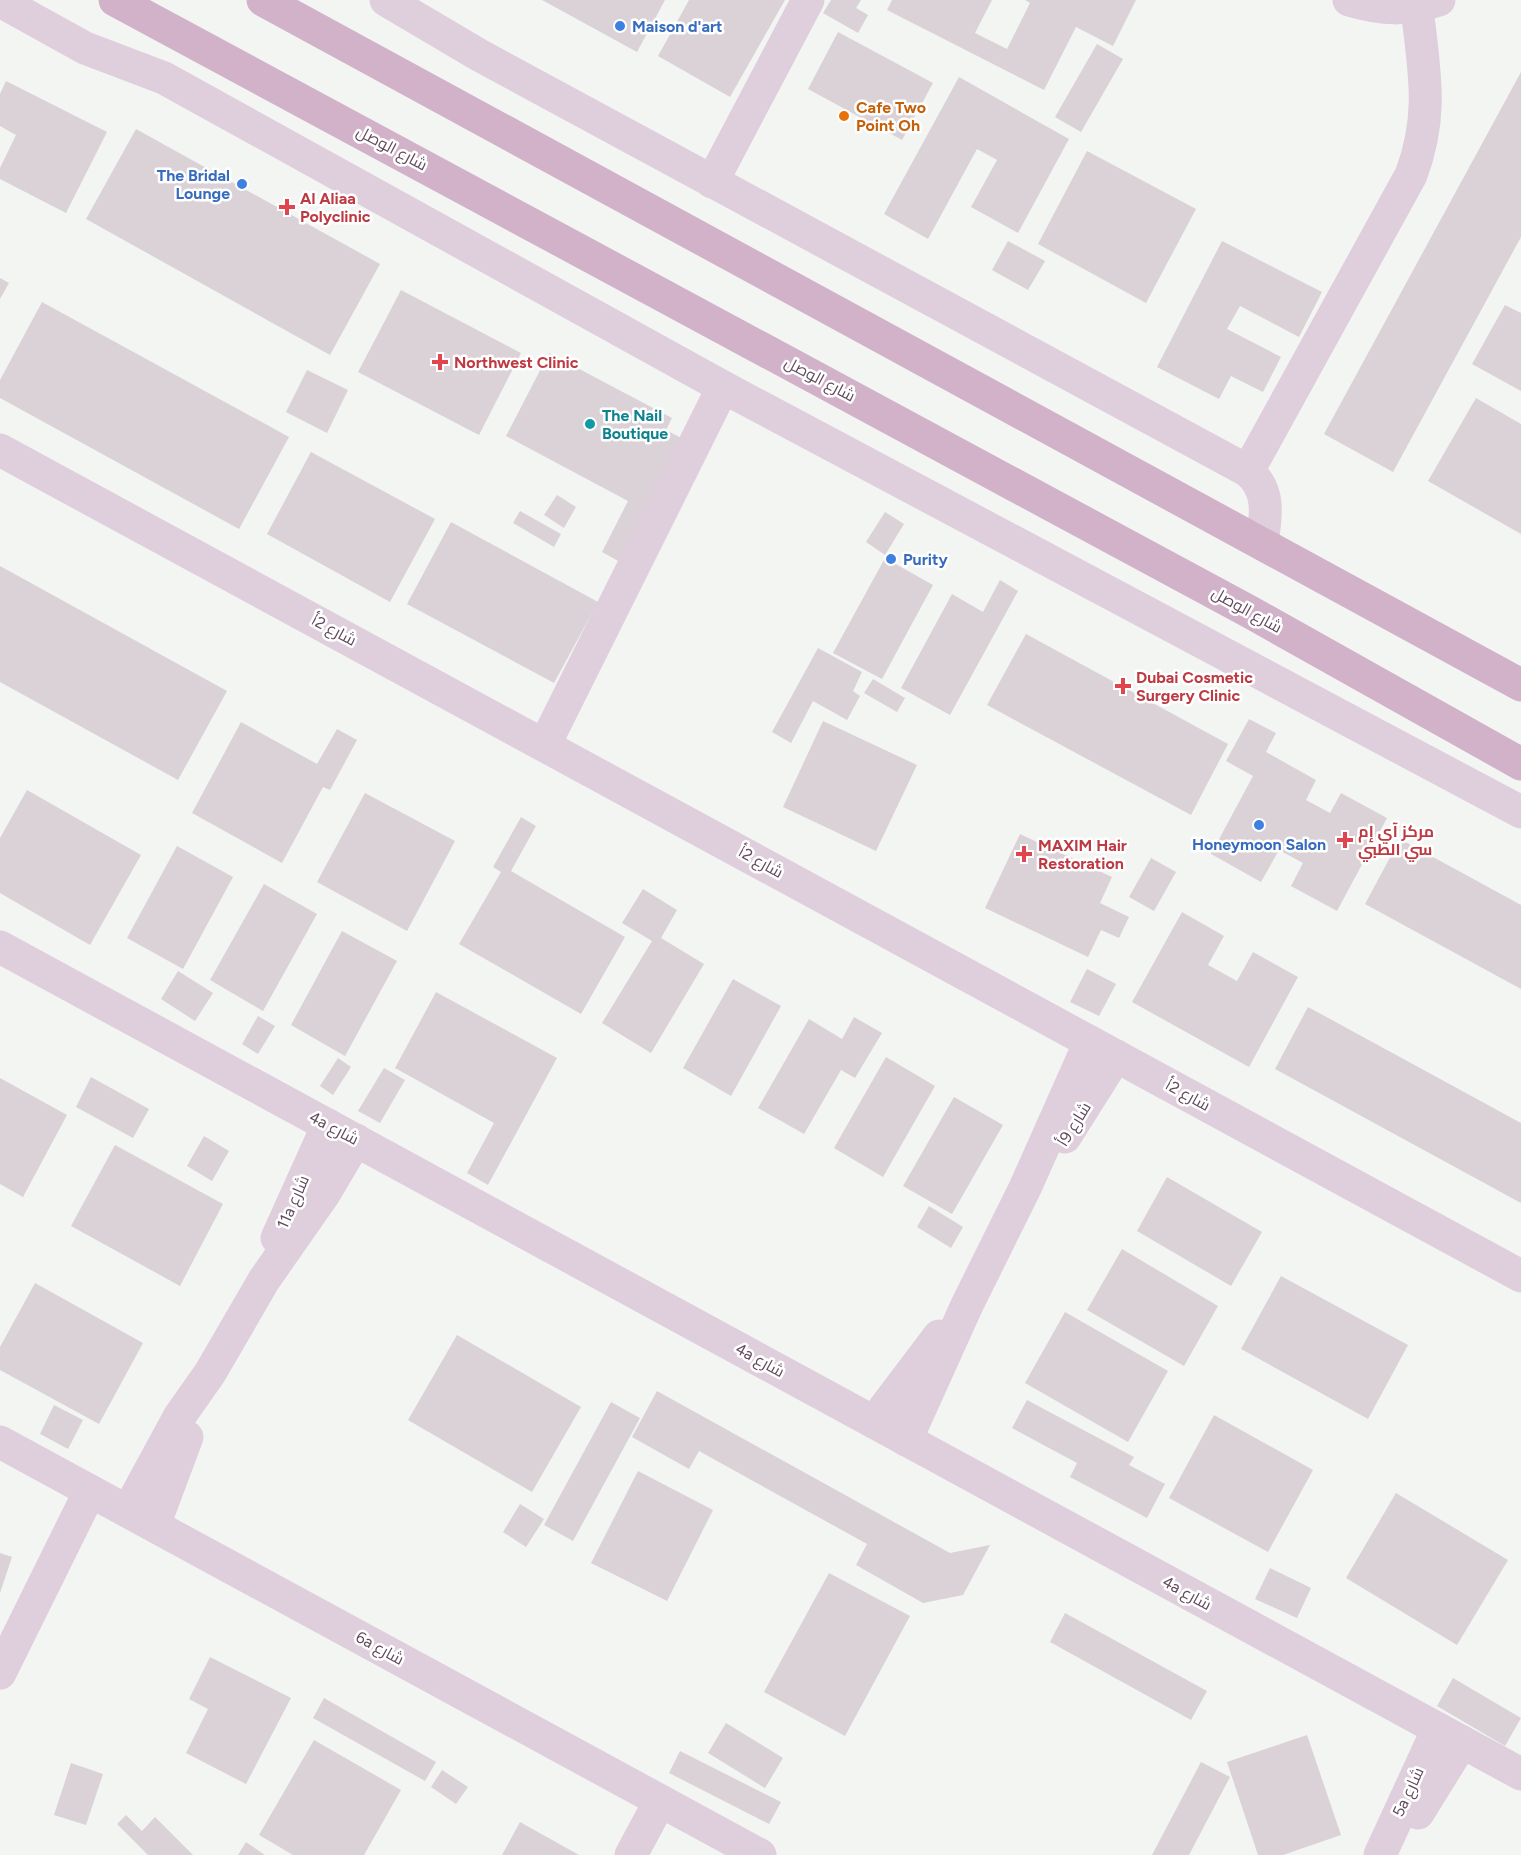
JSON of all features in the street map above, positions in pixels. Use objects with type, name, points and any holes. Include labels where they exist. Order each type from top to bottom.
[{"type":"main road","name":"شارع الوصل","points":[[115,0],[1250,612],[1521,764]]},
{"type":"main road","points":[[264,0],[1521,685]]},
{"type":"street","points":[[386,0],[470,51],[1248,471],[1256,478],[1265,498],[1267,510],[1262,543]]},
{"type":"street","points":[[712,182],[808,0]]},
{"type":"street","points":[[1248,471],[1411,175],[1418,157],[1426,119],[1428,4],[1394,10],[1349,0]]},
{"type":"street","points":[[0,1],[85,48],[164,78],[723,387],[1521,812]]},
{"type":"street","points":[[545,744],[723,387]]},
{"type":"street","name":"شارع 2أ","points":[[0,450],[1521,1276]]},
{"type":"street","name":"4a شارع","points":[[0,947],[1521,1774]]},
{"type":"street","name":"شارع 9أ","points":[[906,1440],[967,1305],[1025,1188],[1103,1049]]},
{"type":"street","name":"11a شارع","points":[[141,1518],[179,1417],[210,1373],[264,1280],[312,1214],[342,1133]]},
{"type":"street","name":"شارع 9أ","points":[[874,1422],[915,1365],[967,1305]]},
{"type":"street","name":"6a شارع","points":[[0,1442],[760,1855]]},
{"type":"street","points":[[0,1673],[90,1491]]},
{"type":"street","name":"5a شارع","points":[[1380,1855],[1450,1735]]},
{"type":"street","name":"5a شارع","points":[[1391,1855],[1450,1735]]},
{"type":"street","points":[[631,1855],[660,1801]]},
{"type":"building","name":"Maison d'art","points":[[542,0],[665,0],[637,52]]},
{"type":"building","points":[[689,0],[785,0],[730,97],[658,56]]},
{"type":"building","points":[[831,0],[861,0],[856,8],[868,15],[858,33],[823,13]]},
{"type":"building","points":[[892,0],[992,0],[975,33],[1007,49],[1030,3],[1025,0],[1136,0],[1113,46],[1076,27],[1044,90],[887,10]]},
{"type":"building","points":[[838,32],[933,83],[902,140],[808,89]]},
{"type":"building","points":[[1097,44],[1123,59],[1081,132],[1055,117]]},
{"type":"building","points":[[1521,72],[1521,237],[1393,472],[1324,434]]},
{"type":"building","points":[[959,77],[1069,139],[1018,233],[971,207],[997,160],[977,149],[928,239],[884,214]]},
{"type":"building","points":[[6,81],[107,132],[66,213],[0,179],[0,168],[16,135],[0,126],[0,94]]},
{"type":"building","points":[[136,129],[380,264],[330,355],[86,219]]},
{"type":"building","points":[[1087,151],[1196,209],[1146,303],[1038,244]]},
{"type":"building","points":[[1008,241],[1045,261],[1028,290],[992,270]]},
{"type":"building","points":[[1222,241],[1322,292],[1299,337],[1240,306],[1227,329],[1281,357],[1263,392],[1231,376],[1219,399],[1157,367]]},
{"type":"building","points":[[0,278],[9,283],[0,299]]},
{"type":"building","name":"Northwest Clinic","points":[[401,290],[521,353],[479,435],[358,372]]},
{"type":"building","points":[[42,302],[289,437],[239,529],[0,398],[0,380]]},
{"type":"building","points":[[1505,305],[1521,313],[1521,391],[1472,364]]},
{"type":"building","name":"The Nail Boutique","points":[[549,353],[672,418],[666,430],[691,443],[627,566],[602,552],[628,501],[506,436]]},
{"type":"building","points":[[307,370],[348,390],[327,433],[286,412]]},
{"type":"building","points":[[1476,398],[1521,424],[1521,534],[1428,481]]},
{"type":"building","points":[[311,452],[435,519],[390,602],[267,534]]},
{"type":"building","points":[[557,495],[576,507],[564,528],[544,515]]},
{"type":"building","points":[[520,511],[561,534],[554,547],[513,523]]},
{"type":"building","points":[[885,512],[904,524],[885,555],[866,542]]},
{"type":"building","points":[[451,522],[598,602],[554,683],[407,604]]},
{"type":"building","points":[[885,558],[933,585],[882,679],[833,653]]},
{"type":"building","points":[[0,566],[227,691],[178,780],[0,682]]},
{"type":"building","points":[[1000,580],[1018,591],[950,715],[901,688],[952,594],[983,612]]},
{"type":"building","points":[[1026,634],[1228,744],[1191,815],[987,705]]},
{"type":"building","points":[[818,648],[862,672],[853,691],[860,696],[847,720],[813,701],[791,743],[772,732]]},
{"type":"building","points":[[873,679],[905,698],[897,712],[864,693]]},
{"type":"building","points":[[1249,719],[1276,733],[1266,752],[1316,780],[1306,800],[1330,813],[1341,793],[1387,818],[1337,911],[1291,886],[1303,863],[1279,850],[1261,882],[1211,854],[1253,776],[1226,761]]},
{"type":"building","points":[[823,721],[917,765],[876,851],[783,807]]},
{"type":"building","points":[[241,722],[317,764],[337,729],[357,740],[330,790],[323,787],[282,863],[192,813]]},
{"type":"building","points":[[27,790],[141,855],[90,945],[0,893],[0,838]]},
{"type":"building","points":[[365,793],[455,841],[407,931],[317,882]]},
{"type":"building","points":[[521,817],[536,826],[511,871],[625,937],[581,1014],[459,944],[501,872],[493,867]]},
{"type":"building","points":[[1020,834],[1112,877],[1100,903],[1129,917],[1119,938],[1101,930],[1088,957],[985,908]]},
{"type":"building","points":[[1400,839],[1521,905],[1521,989],[1365,904]]},
{"type":"building","points":[[177,846],[233,877],[183,969],[127,938]]},
{"type":"building","points":[[1151,858],[1176,872],[1154,911],[1129,897]]},
{"type":"building","points":[[264,884],[317,914],[263,1011],[210,980]]},
{"type":"building","points":[[643,889],[677,910],[661,938],[704,964],[651,1053],[602,1023],[652,941],[622,923]]},
{"type":"building","points":[[1182,912],[1224,936],[1208,965],[1237,981],[1253,952],[1298,977],[1249,1067],[1132,1002]]},
{"type":"building","points":[[342,931],[397,961],[345,1056],[291,1025]]},
{"type":"building","points":[[1087,969],[1116,984],[1099,1016],[1070,1002]]},
{"type":"building","points":[[178,971],[213,993],[195,1021],[161,999]]},
{"type":"building","points":[[733,979],[781,1006],[731,1096],[683,1068]]},
{"type":"building","points":[[436,992],[557,1058],[488,1185],[467,1173],[494,1123],[395,1068]]},
{"type":"building","points":[[1308,1007],[1521,1123],[1521,1203],[1275,1069]]},
{"type":"building","points":[[258,1016],[275,1026],[258,1054],[242,1044]]},
{"type":"building","points":[[854,1017],[882,1033],[855,1078],[841,1070],[804,1134],[758,1108],[809,1019],[842,1039]]},
{"type":"building","points":[[886,1057],[935,1086],[883,1177],[834,1148]]},
{"type":"building","points":[[338,1058],[351,1067],[333,1095],[320,1086]]},
{"type":"building","points":[[384,1068],[405,1080],[380,1123],[358,1111]]},
{"type":"building","points":[[91,1077],[149,1109],[133,1138],[76,1107]]},
{"type":"building","points":[[0,1078],[67,1115],[23,1197],[0,1184]]},
{"type":"building","points":[[954,1097],[1003,1125],[952,1214],[903,1186]]},
{"type":"building","points":[[204,1136],[229,1151],[212,1181],[187,1166]]},
{"type":"building","points":[[115,1145],[223,1204],[180,1286],[71,1226]]},
{"type":"building","points":[[1167,1177],[1262,1232],[1231,1286],[1137,1231]]},
{"type":"building","points":[[929,1206],[963,1227],[951,1248],[917,1227]]},
{"type":"building","points":[[1122,1249],[1218,1306],[1184,1366],[1087,1310]]},
{"type":"building","points":[[1281,1276],[1408,1345],[1368,1419],[1241,1349]]},
{"type":"building","points":[[35,1283],[143,1343],[99,1424],[0,1370],[0,1347]]},
{"type":"building","points":[[1065,1312],[1168,1371],[1128,1442],[1025,1383]]},
{"type":"building","points":[[457,1335],[581,1407],[532,1492],[408,1420]]},
{"type":"building","points":[[657,1391],[950,1553],[990,1545],[963,1595],[923,1603],[856,1565],[867,1544],[699,1451],[689,1469],[632,1437]]},
{"type":"building","points":[[1027,1400],[1134,1457],[1129,1465],[1165,1484],[1147,1518],[1070,1477],[1077,1463],[1012,1428]]},
{"type":"building","points":[[611,1402],[640,1418],[573,1541],[544,1525]]},
{"type":"building","points":[[54,1405],[83,1420],[68,1449],[40,1434]]},
{"type":"building","points":[[1214,1415],[1313,1470],[1268,1552],[1169,1498]]},
{"type":"building","points":[[638,1471],[713,1510],[667,1601],[591,1563]]},
{"type":"building","points":[[1396,1493],[1508,1560],[1457,1645],[1346,1578]]},
{"type":"building","points":[[520,1504],[544,1519],[526,1547],[503,1532]]},
{"type":"building","points":[[0,1553],[12,1557],[0,1593]]},
{"type":"building","points":[[1270,1568],[1311,1588],[1297,1618],[1255,1599]]},
{"type":"building","points":[[829,1573],[910,1616],[845,1736],[764,1692]]},
{"type":"building","points":[[1065,1613],[1207,1691],[1191,1720],[1050,1642]]},
{"type":"building","points":[[210,1657],[291,1698],[246,1784],[186,1753],[208,1709],[189,1699]]},
{"type":"building","points":[[1453,1678],[1521,1718],[1505,1746],[1437,1706]]},
{"type":"building","points":[[324,1698],[436,1762],[425,1781],[313,1718]]},
{"type":"building","points":[[726,1723],[783,1758],[765,1788],[708,1753]]},
{"type":"building","points":[[1307,1735],[1341,1835],[1283,1855],[1258,1855],[1227,1762]]},
{"type":"building","points":[[314,1740],[401,1790],[364,1855],[293,1855],[259,1835]]},
{"type":"building","points":[[680,1751],[781,1802],[769,1824],[669,1773]]},
{"type":"building","points":[[1201,1762],[1230,1777],[1189,1855],[1152,1855]]},
{"type":"building","points":[[71,1763],[103,1774],[86,1825],[54,1815]]},
{"type":"building","points":[[442,1770],[468,1787],[456,1804],[431,1787]]},
{"type":"building","points":[[126,1815],[142,1831],[155,1817],[193,1855],[148,1855],[117,1824]]},
{"type":"building","points":[[520,1822],[579,1855],[502,1855]]},
{"type":"building","points":[[246,1842],[265,1855],[238,1855]]},
{"type":"place","name":"Maison d'art","points":[[620,26]]},
{"type":"place","name":"Cafe Two Point Oh","points":[[844,116]]},
{"type":"place","name":"The Bridal Lounge","points":[[242,184]]},
{"type":"place","name":"Al Aliaa Polyclinic","points":[[287,207]]},
{"type":"place","name":"Northwest Clinic","points":[[440,362]]},
{"type":"place","name":"The Nail Boutique","points":[[590,424]]},
{"type":"place","name":"Purity","points":[[891,559]]},
{"type":"place","name":"Dubai Cosmetic Surgery Clinic","points":[[1123,686]]},
{"type":"place","name":"Honeymoon Salon","points":[[1259,825]]},
{"type":"place","name":"مركز آي إم سي الطبي","points":[[1345,840]]},
{"type":"place","name":"MAXIM Hair Restoration","points":[[1024,854]]}]
